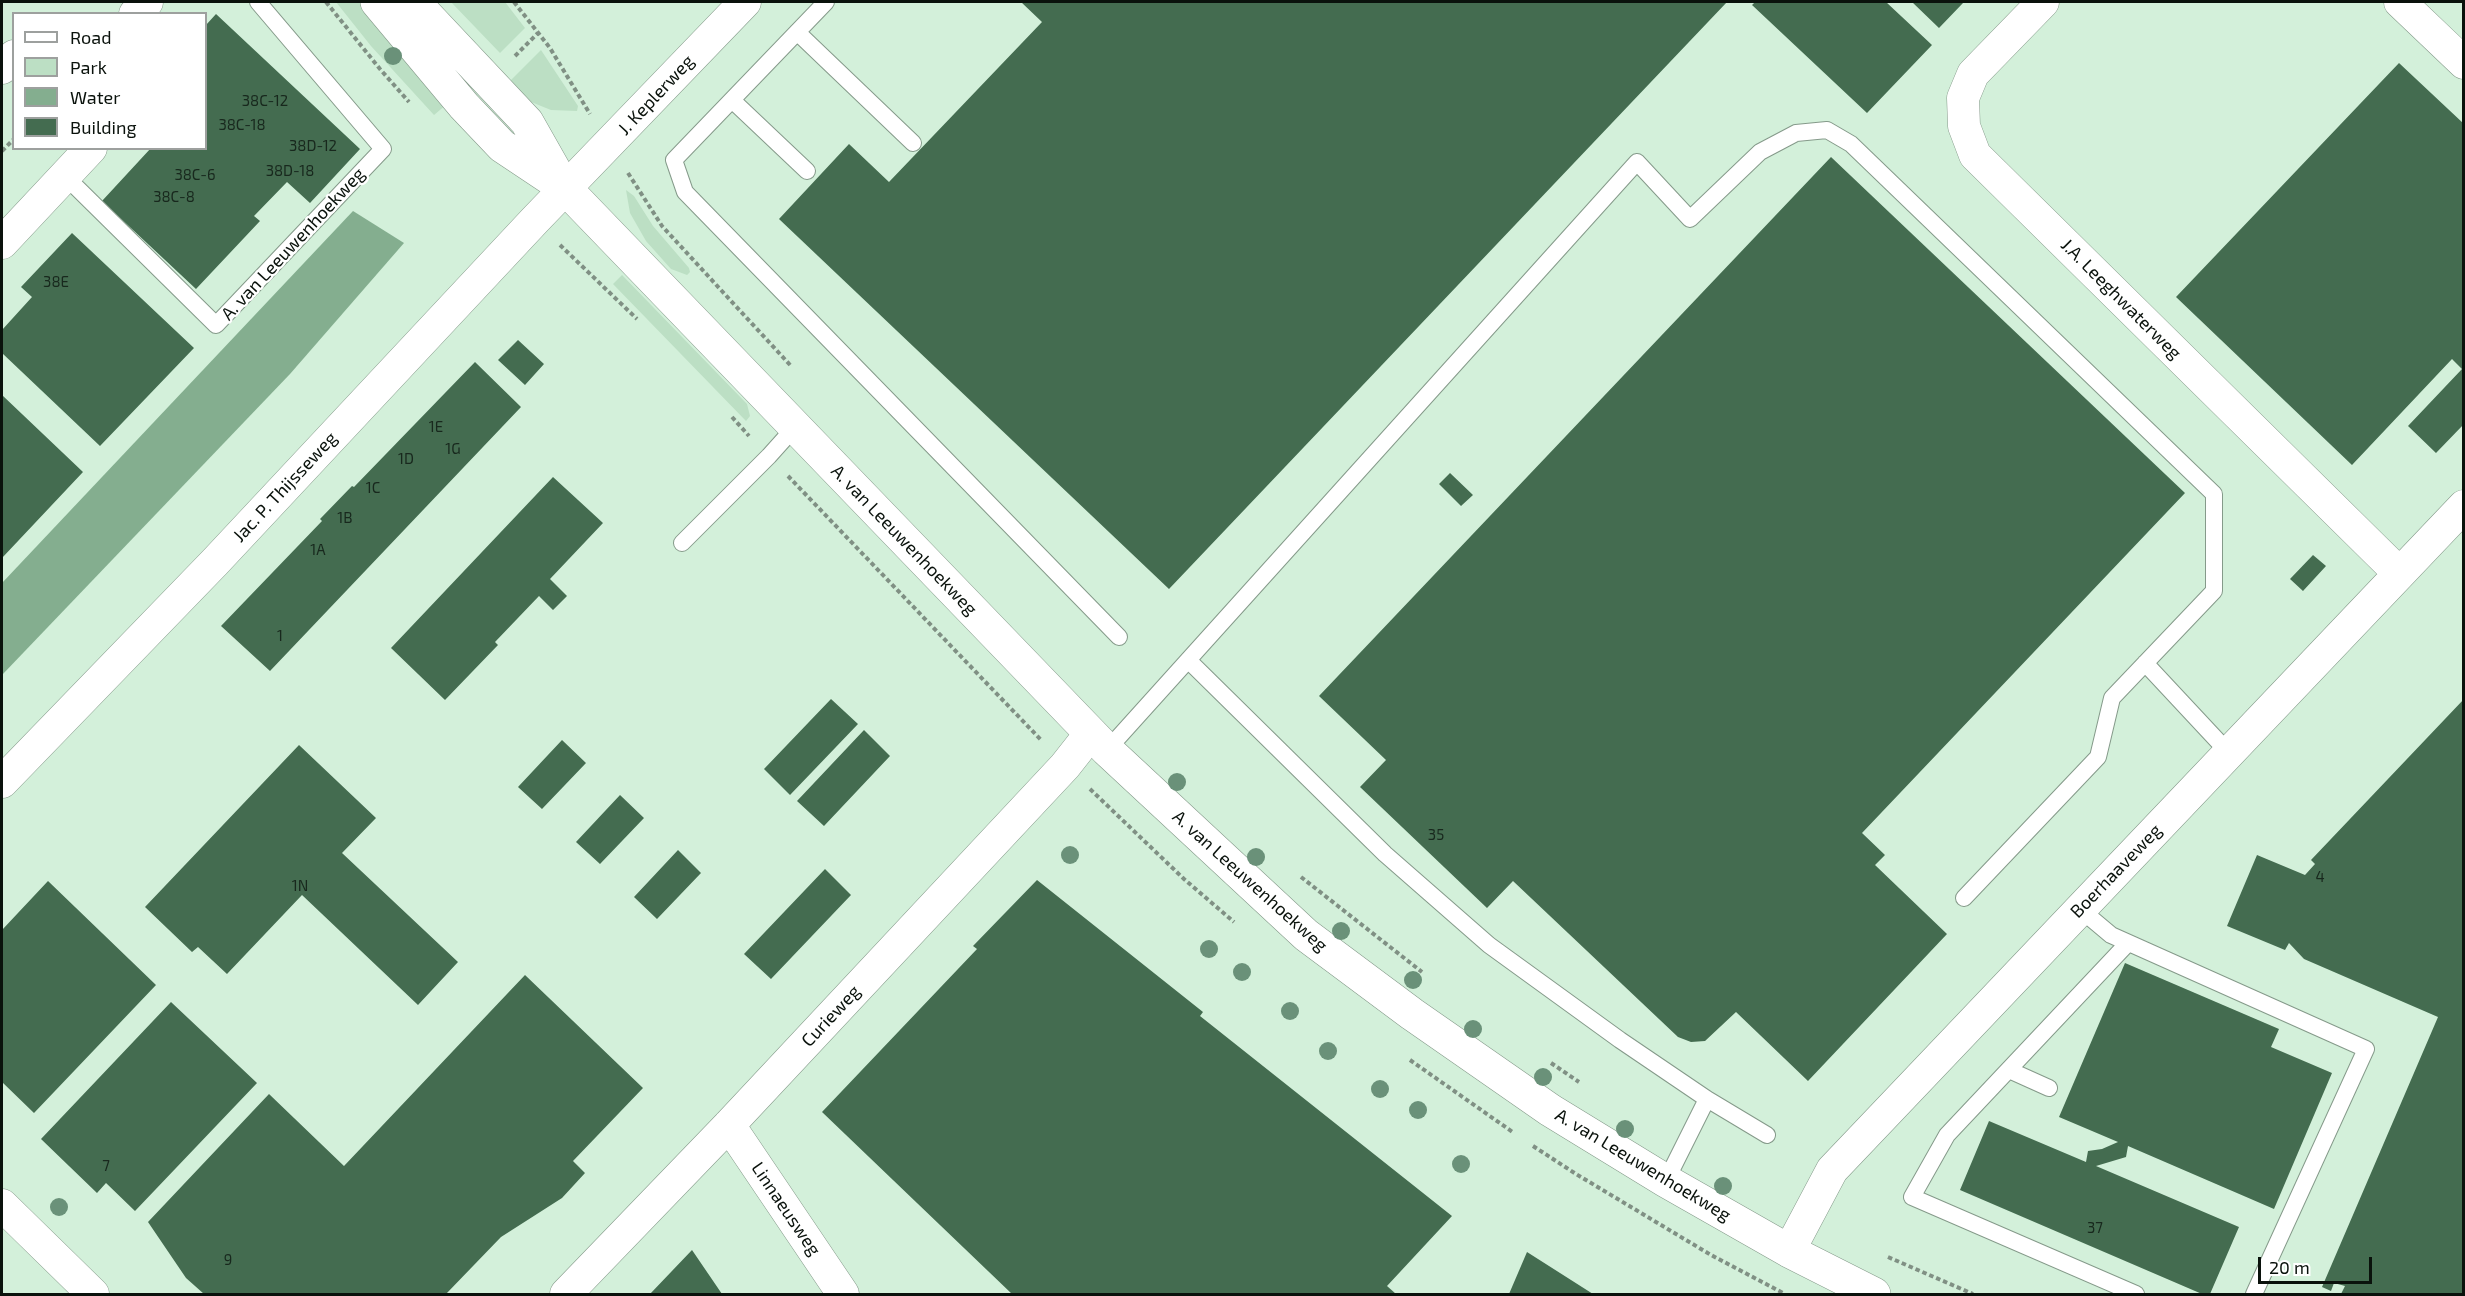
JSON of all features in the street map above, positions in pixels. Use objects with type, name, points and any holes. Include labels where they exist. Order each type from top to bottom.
[{"type":"street","name":"A. van Leeuwenhoekweg","points":[[377,2],[464,106],[502,146],[565,188],[1099,742],[1306,935],[1412,1014],[1550,1110],[1666,1181],[1789,1251],[1874,1294]]},
{"type":"street","name":"A. van Leeuwenhoekweg","points":[[414,2],[527,122],[565,188]]},
{"type":"street","name":"J. Keplerweg","points":[[565,188],[745,2]]},
{"type":"street","name":"J.A. Leeghwaterweg","points":[[2043,2],[1973,74],[1963,98],[1964,126],[1975,155],[2399,573]]},
{"type":"street","points":[[2400,2],[2463,63]]},
{"type":"street","points":[[2,243],[89,150]]},
{"type":"street","name":"Jac. P. Thijsseweg","points":[[2,782],[215,562],[565,188]]},
{"type":"street","name":"Boerhaaveweg","points":[[1789,1251],[1832,1170],[2463,506]]},
{"type":"street","name":"Curieweg","points":[[566,1294],[729,1125],[1065,765],[1099,742]]},
{"type":"street","name":"Linnaeusweg","points":[[729,1125],[843,1294]]},
{"type":"street","points":[[2,1206],[93,1294]]},
{"type":"lane","name":"A. van Leeuwenhoekweg","points":[[65,176],[216,325],[383,149],[258,2]]},
{"type":"lane","points":[[826,2],[674,160],[685,192],[1119,637]]},
{"type":"lane","points":[[797,32],[913,143]]},
{"type":"lane","points":[[732,100],[807,171]]},
{"type":"lane","points":[[1099,742],[1188,660],[1636,162],[1690,219],[1760,152],[1796,133],[1827,130],[1851,144],[2214,494],[2214,591],[2112,698],[2098,757],[1964,898]]},
{"type":"lane","points":[[682,543],[795,427]]},
{"type":"lane","points":[[1188,660],[1385,854],[1489,945],[1707,1100],[1767,1135]]},
{"type":"lane","points":[[2145,663],[2229,753]]},
{"type":"lane","points":[[2080,909],[2111,935],[2366,1049],[2254,1294]]},
{"type":"lane","points":[[2128,943],[1947,1136],[1912,1197],[2136,1294]]},
{"type":"lane","points":[[2009,1070],[2049,1088]]},
{"type":"lane","points":[[1666,1181],[1707,1100]]},
{"type":"path","points":[[326,2],[380,69],[416,109]]},
{"type":"path","points":[[514,2],[550,48],[609,144]]},
{"type":"path","points":[[513,57],[538,33]]},
{"type":"path","points":[[535,220],[643,325]]},
{"type":"path","points":[[730,416],[1065,765]]},
{"type":"path","points":[[1881,1254],[1973,1294]]},
{"type":"shaded area","points":[[2,2],[2463,2],[2463,1294],[2,1294]]},
{"type":"green space","points":[[336,2],[360,2],[447,104],[434,115],[371,46]]},
{"type":"green space","points":[[451,2],[505,2],[525,28],[500,53]]},
{"type":"green space","points":[[541,50],[578,106],[577,111],[551,110],[541,106],[524,99],[508,83]]},
{"type":"green space","points":[[626,190],[634,196],[653,226],[689,268],[690,272],[687,275],[671,269],[646,241],[630,213]]},
{"type":"green space","points":[[622,275],[747,404],[750,416],[746,421],[613,284]]},
{"type":"water","points":[[353,211],[404,243],[290,374],[2,675],[2,583]]},
{"type":"building","points":[[1021,2],[1727,2],[1169,589],[779,219],[849,144],[889,182],[1042,22]]},
{"type":"building","points":[[1755,2],[1886,2],[1932,45],[1867,113],[1752,5]]},
{"type":"building","points":[[1912,2],[1961,2],[1963,3],[1939,28]]},
{"type":"building","points":[[216,14],[360,149],[310,203],[287,182],[254,216],[260,221],[196,289],[102,201],[149,150],[207,150],[207,24]]},
{"type":"building","points":[[2399,63],[2464,124],[2464,424],[2436,453],[2408,426],[2462,369],[2452,359],[2352,465],[2176,297]]},
{"type":"building","points":[[1831,157],[2185,493],[1862,833],[1885,855],[1875,865],[1947,934],[1808,1081],[1736,1012],[1705,1041],[1691,1042],[1678,1037],[1513,881],[1487,908],[1360,787],[1386,760],[1319,696]]},
{"type":"building","points":[[72,233],[194,348],[100,446],[2,353],[2,330],[32,297],[21,287]]},
{"type":"building","points":[[518,340],[544,364],[525,385],[498,360]]},
{"type":"building","points":[[475,362],[521,407],[270,671],[221,626],[322,521],[320,519]]},
{"type":"building","points":[[2,395],[83,472],[2,558]]},
{"type":"building","points":[[1450,473],[1473,495],[1461,506],[1439,484]]},
{"type":"building","points":[[553,477],[603,523],[550,579],[567,596],[553,610],[539,596],[495,642],[498,645],[445,700],[391,648]]},
{"type":"building","points":[[2313,555],[2326,566],[2303,591],[2290,579]]},
{"type":"building","points":[[831,699],[858,724],[790,795],[764,769]]},
{"type":"building","points":[[2464,699],[2464,1294],[2341,1294],[2345,1286],[2334,1283],[2331,1291],[2322,1287],[2438,1017],[2304,959],[2289,943],[2285,950],[2227,926],[2257,855],[2305,875],[2315,864],[2311,860]]},
{"type":"building","points":[[864,730],[890,756],[824,826],[797,801]]},
{"type":"building","points":[[562,740],[586,763],[542,809],[518,787]]},
{"type":"building","points":[[299,745],[376,818],[342,853],[458,962],[418,1005],[302,895],[227,974],[198,947],[192,952],[145,907]]},
{"type":"building","points":[[620,795],[644,818],[600,864],[576,842]]},
{"type":"building","points":[[678,850],[701,873],[657,919],[634,897]]},
{"type":"building","points":[[825,869],[851,895],[771,979],[744,954]]},
{"type":"building","points":[[1037,880],[1203,1012],[1200,1016],[1452,1216],[1387,1286],[1396,1294],[1012,1294],[822,1112],[977,949],[973,946]]},
{"type":"building","points":[[48,881],[156,985],[34,1113],[2,1082],[2,930]]},
{"type":"building","points":[[2125,963],[2279,1029],[2271,1047],[2332,1073],[2274,1209],[2128,1146],[2126,1157],[2096,1166],[2239,1227],[2210,1294],[2202,1294],[1960,1190],[1989,1121],[2086,1162],[2088,1151],[2102,1149],[2118,1142],[2059,1117]]},
{"type":"building","points":[[525,975],[643,1088],[573,1161],[585,1173],[562,1198],[501,1237],[446,1294],[204,1294],[186,1278],[148,1222],[269,1094],[344,1166]]},
{"type":"building","points":[[171,1002],[257,1083],[135,1211],[106,1183],[97,1193],[41,1139]]},
{"type":"building","points":[[692,1250],[722,1294],[650,1294]]},
{"type":"building","points":[[1527,1252],[1593,1294],[1509,1294]]}]
